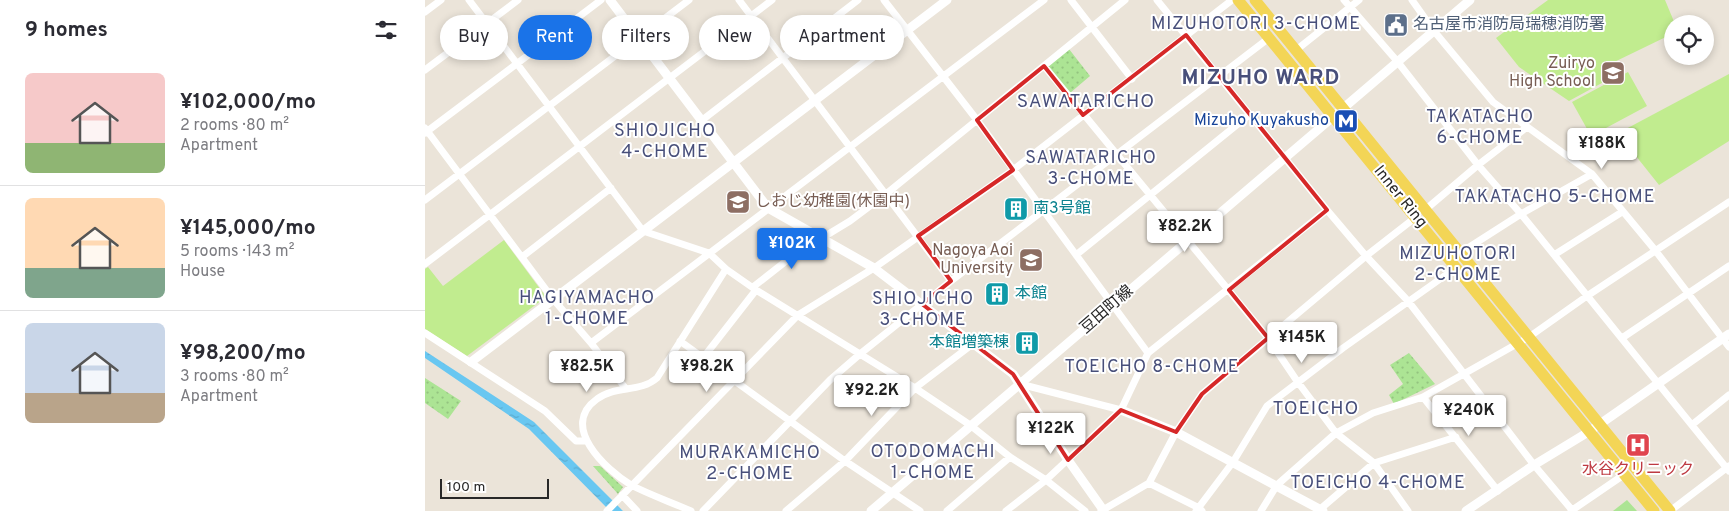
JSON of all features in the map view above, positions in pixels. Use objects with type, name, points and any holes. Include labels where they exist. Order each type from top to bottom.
[{"type":"main road","name":"Inner Ring","points":[[1238,0],[1269,38],[1338,112],[1420,213],[1457,268],[1654,511]]},
{"type":"main road","name":"Inner Ring","points":[[1255,0],[1295,50],[1338,112]]},
{"type":"main road","name":"Inner Ring","points":[[1420,213],[1460,253],[1670,511]]},
{"type":"street","points":[[425,12],[441,0]]},
{"type":"street","points":[[469,0],[481,15]]},
{"type":"street","points":[[498,15],[518,0]]},
{"type":"street","points":[[601,0],[426,131],[553,298],[626,389]]},
{"type":"street","points":[[610,0],[621,15]]},
{"type":"street","points":[[669,15],[689,0]]},
{"type":"street","points":[[739,0],[751,15]]},
{"type":"street","points":[[753,15],[772,0]]},
{"type":"street","points":[[839,15],[858,0]]},
{"type":"street","points":[[885,0],[942,77],[977,120],[1148,353]]},
{"type":"street","points":[[471,362],[947,0]]},
{"type":"street","points":[[591,343],[1044,0]]},
{"type":"street","points":[[1071,0],[1132,78]]},
{"type":"street","points":[[703,358],[754,288],[820,237],[850,221],[886,194],[1125,0]]},
{"type":"street","points":[[1157,0],[1327,210],[1408,301],[1534,465],[1572,511],[1625,474]]},
{"type":"street","points":[[607,511],[798,315],[874,268],[1013,170],[1232,0]]},
{"type":"street","points":[[1344,0],[1397,61],[1478,165],[1521,214],[1728,468],[1670,511]]},
{"type":"street","points":[[1295,50],[1359,0]]},
{"type":"street","points":[[1412,0],[1434,31],[1493,102],[1592,174],[1621,212],[1726,336],[1729,347]]},
{"type":"street","name":"豆田町線","points":[[871,511],[1470,0]]},
{"type":"street","points":[[703,511],[830,380],[861,354],[951,281],[1269,38]]},
{"type":"street","points":[[770,40],[780,54]]},
{"type":"street","points":[[508,51],[643,231],[709,253],[726,269],[754,288],[915,388],[970,425],[1010,457],[1046,480],[1085,511]]},
{"type":"street","points":[[425,264],[699,56]]},
{"type":"street","points":[[425,70],[440,59]]},
{"type":"street","points":[[425,200],[610,60]]},
{"type":"street","points":[[656,60],[768,208],[874,268],[1013,374],[1103,511],[1149,483],[1176,432],[1202,394],[1366,256],[1527,127]]},
{"type":"street","points":[[701,120],[780,60]]},
{"type":"street","points":[[785,60],[951,281]]},
{"type":"street","points":[[1044,66],[1268,338],[1297,381],[1336,432],[1374,463],[1408,511]]},
{"type":"street","points":[[1076,254],[1249,115]]},
{"type":"street","points":[[1460,253],[1521,214],[1592,174]]},
{"type":"street","points":[[522,257],[611,188]]},
{"type":"street","points":[[1261,511],[1277,485],[1336,432],[1373,413],[1423,397],[1517,342],[1529,337],[1655,250],[1729,202]]},
{"type":"street","points":[[1006,511],[1046,480],[1121,410],[1148,353],[1327,210]]},
{"type":"street","points":[[1554,255],[1621,212]]},
{"type":"street","points":[[1622,338],[1729,266]]},
{"type":"street","points":[[1149,483],[1199,510],[1233,462],[1267,406],[1297,381],[1457,268]]},
{"type":"street","points":[[691,511],[632,485],[615,474],[599,458],[587,441],[582,426],[583,418],[590,404],[607,393],[644,386],[657,378],[726,269]]},
{"type":"street","points":[[425,333],[545,411],[576,441],[587,441]]},
{"type":"street","points":[[1466,511],[1534,465],[1600,424],[1726,336]]},
{"type":"street","points":[[680,341],[845,461],[920,511]]},
{"type":"street","points":[[786,511],[845,461],[915,388],[974,343]]},
{"type":"street","points":[[1020,384],[1121,410],[1176,432],[1277,485],[1320,510],[1374,463],[1456,437]]},
{"type":"street","points":[[1693,424],[1729,395]]},
{"type":"street","points":[[1423,397],[1498,491]]},
{"type":"street","points":[[947,511],[1010,457]]},
{"type":"street","points":[[621,496],[637,511]]},
{"type":"highlighted area","points":[[1186,35],[1327,210],[1229,290],[1268,338],[1202,394],[1176,432],[1121,410],[1068,460],[1013,374],[922,304],[951,281],[918,236],[1013,170],[977,120],[1044,66],[1083,115]]},
{"type":"green space","points":[[1548,0],[1665,0],[1671,15],[1664,15],[1664,38],[1606,66],[1611,78],[1569,101],[1519,67],[1496,38]]},
{"type":"green space","points":[[1069,49],[1090,76],[1070,93],[1048,66]]},
{"type":"green space","points":[[1628,72],[1647,106],[1591,136],[1572,102]]},
{"type":"green space","points":[[1729,74],[1729,141],[1659,185],[1620,136],[1624,130]]},
{"type":"green space","points":[[504,240],[546,297],[467,356],[425,329],[425,269],[428,267],[443,286]]},
{"type":"green space","points":[[1409,353],[1435,384],[1394,404],[1389,395],[1403,384],[1390,365]]},
{"type":"green space","points":[[425,378],[461,401],[448,419],[425,403]]},
{"type":"green space","points":[[593,466],[600,466],[623,487],[618,494]]},
{"type":"green space","points":[[1627,500],[1637,511],[1613,511]]},
{"type":"water","points":[[425,351],[534,422],[623,511],[610,511],[529,429],[425,358]]},
{"type":"place","name":"名古屋市消防局瑞穂消防署","points":[[1396,25]]},
{"type":"place","name":"Zuiryo High School","points":[[1613,73]]},
{"type":"place","name":"Mizuho Kuyakusho","points":[[1346,121]]},
{"type":"place","name":"しおじ幼稚園(休園中)","points":[[738,202]]},
{"type":"place","name":"南3号館","points":[[1016,209]]},
{"type":"place","name":"Nagoya Aoi University","points":[[1031,260]]},
{"type":"place","name":"本館","points":[[997,294]]},
{"type":"place","name":"本館増築棟","points":[[1027,343]]},
{"type":"place","name":"水谷クリニック","points":[[1638,445]]},
{"type":"district","name":"MIZUHOTORI 3-CHOME","points":[[1256,24]]},
{"type":"district","name":"MIZUHO WARD","points":[[1261,78]]},
{"type":"district","name":"SAWATARICHO","points":[[1086,102]]},
{"type":"district","name":"TAKATACHO 6-CHOME","points":[[1480,127]]},
{"type":"district","name":"SHIOJICHO 4-CHOME","points":[[665,141]]},
{"type":"district","name":"SAWATARICHO 3-CHOME","points":[[1091,168]]},
{"type":"district","name":"TAKATACHO 5-CHOME","points":[[1555,197]]},
{"type":"district","name":"MIZUHOTORI 2-CHOME","points":[[1458,264]]},
{"type":"district","name":"HAGIYAMACHO 1-CHOME","points":[[587,308]]},
{"type":"district","name":"SHIOJICHO 3-CHOME","points":[[923,309]]},
{"type":"district","name":"TOEICHO 8-CHOME","points":[[1152,367]]},
{"type":"district","name":"TOEICHO","points":[[1316,409]]},
{"type":"district","name":"OTODOMACHI 1-CHOME","points":[[933,462]]},
{"type":"district","name":"MURAKAMICHO 2-CHOME","points":[[750,463]]},
{"type":"district","name":"TOEICHO 4-CHOME","points":[[1378,483]]}]
